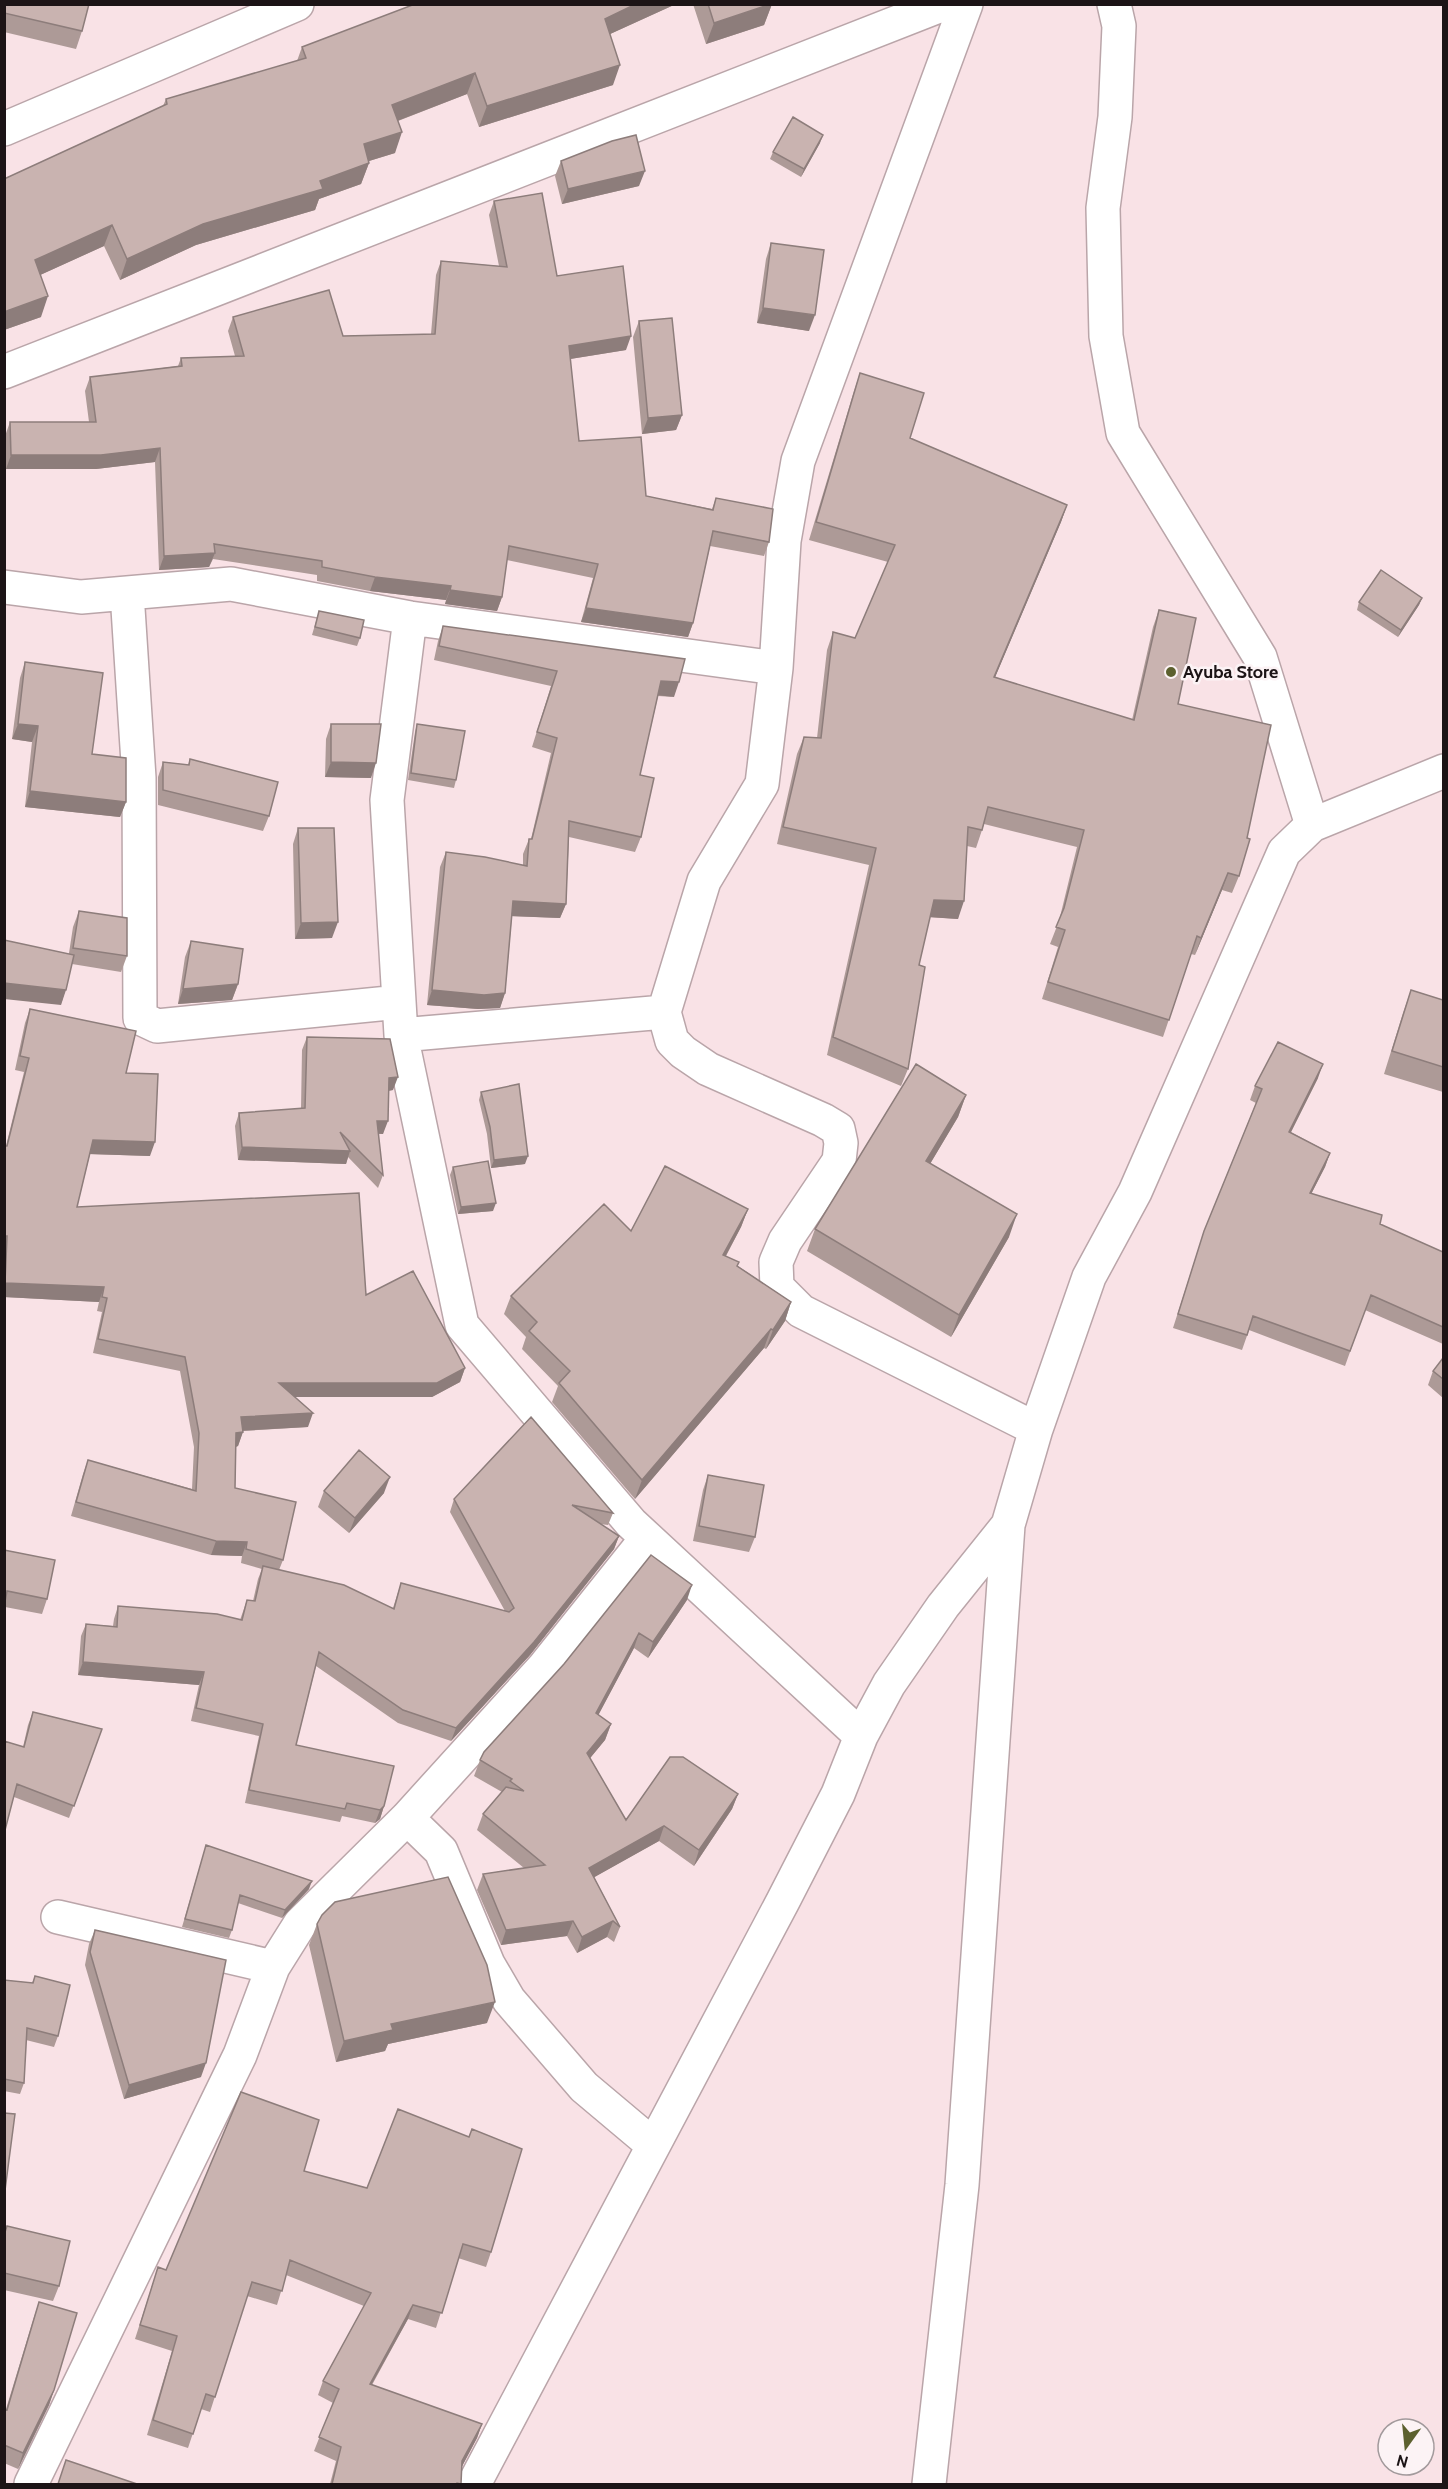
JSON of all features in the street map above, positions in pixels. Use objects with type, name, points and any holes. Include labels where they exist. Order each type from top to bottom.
[{"type":"street","points":[[4,372],[944,4]]},
{"type":"street","points":[[966,4],[798,461],[784,541],[776,668],[762,784],[705,881],[664,1012],[672,1041],[699,1064],[838,1129],[841,1143],[838,1161],[785,1241],[776,1262],[777,1287],[801,1311],[1036,1429]]},
{"type":"street","points":[[1114,4],[1119,26],[1114,117],[1103,208],[1106,324],[1123,433],[1260,657],[1312,825]]},
{"type":"street","points":[[4,129],[274,9]]},
{"type":"street","points":[[4,587],[81,597],[231,584],[410,618],[776,668]]},
{"type":"street","points":[[127,593],[139,778],[140,1018],[157,1026],[399,1002]]},
{"type":"street","points":[[410,618],[387,800],[399,1002],[402,1035],[462,1325],[631,1523],[861,1736]]},
{"type":"street","points":[[929,2484],[962,2185],[1008,1526],[1036,1429],[1089,1277],[1135,1192],[1284,852],[1312,825],[1443,771]]},
{"type":"street","points":[[402,1035],[664,1012]]},
{"type":"street","points":[[474,2484],[805,1858],[838,1794],[861,1736],[889,1684],[943,1606],[1008,1526]]},
{"type":"street","points":[[31,2484],[240,2055],[273,1967],[300,1924],[407,1818],[544,1667],[647,1538]]},
{"type":"street","points":[[407,1818],[441,1851],[488,1965],[509,2000],[584,2087],[653,2145]]},
{"type":"street","points":[[58,1917],[273,1967]]},
{"type":"building","points":[[4,4],[89,4],[82,31],[4,13]]},
{"type":"building","points":[[415,4],[636,4],[605,19],[620,65],[487,106],[475,73],[392,105],[402,132],[364,144],[369,163],[320,181],[323,189],[203,224],[127,259],[112,225],[35,260],[48,296],[4,312],[4,179],[167,104],[166,99],[306,58],[302,47]]},
{"type":"building","points":[[708,4],[771,4],[714,23]]},
{"type":"building","points":[[793,117],[823,135],[804,169],[773,152]]},
{"type":"building","points":[[636,135],[645,171],[568,189],[561,161],[612,141]]},
{"type":"building","points":[[542,193],[557,276],[623,266],[631,336],[569,346],[579,441],[641,437],[646,496],[713,510],[716,498],[773,509],[769,542],[713,531],[693,623],[586,608],[598,564],[509,546],[502,597],[450,590],[451,586],[375,577],[322,567],[322,561],[214,544],[215,553],[164,556],[160,448],[101,455],[11,455],[10,422],[96,422],[90,377],[182,366],[181,358],[244,356],[233,317],[329,290],[343,336],[435,334],[441,261],[507,267],[494,201]]},
{"type":"building","points":[[771,243],[824,250],[815,315],[763,308]]},
{"type":"building","points":[[672,318],[682,415],[648,418],[639,321]]},
{"type":"building","points":[[860,373],[924,393],[910,438],[1067,505],[994,677],[1134,720],[1159,610],[1196,618],[1178,704],[1271,725],[1247,838],[1250,839],[1239,876],[1228,873],[1201,938],[1197,936],[1169,1020],[1048,982],[1065,930],[1056,927],[1064,908],[1084,830],[988,807],[982,830],[968,827],[964,901],[934,900],[919,965],[925,967],[908,1069],[833,1037],[876,848],[783,827],[804,737],[821,738],[833,632],[855,638],[895,545],[816,522]]},
{"type":"building","points":[[1381,570],[1422,598],[1401,630],[1359,602]]},
{"type":"building","points":[[319,611],[364,620],[360,638],[315,627]]},
{"type":"building","points":[[443,626],[685,659],[679,682],[661,681],[640,775],[654,778],[641,837],[569,821],[566,904],[513,901],[505,993],[484,995],[432,990],[446,852],[527,866],[529,839],[532,839],[557,738],[537,732],[557,671],[439,646]]},
{"type":"building","points":[[25,662],[103,673],[92,754],[126,758],[126,802],[30,791],[38,726],[18,724]]},
{"type":"building","points":[[331,724],[381,724],[376,763],[331,762]]},
{"type":"building","points":[[417,724],[465,731],[456,780],[411,773]]},
{"type":"building","points":[[190,759],[278,782],[269,816],[163,790],[163,762],[189,765]]},
{"type":"building","points":[[298,828],[334,828],[338,922],[301,923]]},
{"type":"building","points":[[79,911],[127,918],[127,956],[73,948]]},
{"type":"building","points":[[4,940],[74,955],[66,990],[4,983]]},
{"type":"building","points":[[191,941],[243,949],[238,984],[183,989]]},
{"type":"building","points":[[1411,990],[1443,1000],[1443,1067],[1392,1051]]},
{"type":"building","points":[[30,1009],[136,1031],[126,1073],[158,1074],[155,1142],[93,1140],[77,1207],[359,1193],[366,1295],[413,1271],[465,1368],[437,1383],[279,1383],[313,1413],[241,1417],[243,1432],[236,1433],[235,1488],[296,1502],[283,1560],[246,1549],[247,1542],[216,1541],[76,1502],[88,1460],[196,1491],[199,1433],[185,1357],[98,1339],[107,1298],[102,1297],[104,1287],[5,1283],[7,1236],[4,1236],[4,1146],[7,1146],[29,1058],[20,1056]]},
{"type":"building","points":[[307,1037],[390,1039],[398,1077],[389,1078],[388,1121],[377,1121],[383,1175],[340,1132],[350,1151],[242,1147],[239,1113],[305,1108]]},
{"type":"building","points":[[1278,1042],[1323,1064],[1289,1132],[1330,1153],[1310,1193],[1382,1215],[1380,1224],[1443,1252],[1443,1327],[1371,1295],[1350,1351],[1253,1316],[1247,1335],[1178,1314],[1204,1231],[1262,1089],[1255,1086]]},
{"type":"building","points":[[916,1064],[966,1095],[926,1161],[1017,1214],[959,1315],[815,1229]]},
{"type":"building","points":[[519,1084],[528,1156],[494,1160],[490,1127],[481,1092]]},
{"type":"building","points":[[488,1161],[496,1203],[461,1207],[453,1167]]},
{"type":"building","points":[[665,1166],[748,1209],[723,1255],[739,1262],[737,1266],[791,1302],[773,1330],[771,1329],[642,1480],[559,1383],[570,1371],[529,1331],[537,1322],[511,1296],[604,1204],[631,1231]]},
{"type":"building","points":[[1443,1358],[1443,1379],[1433,1371]]},
{"type":"building","points":[[531,1417],[613,1513],[572,1505],[619,1536],[534,1642],[456,1728],[403,1710],[319,1652],[296,1745],[394,1766],[384,1806],[380,1810],[347,1803],[345,1809],[249,1790],[263,1724],[196,1708],[204,1672],[83,1662],[86,1624],[117,1627],[118,1606],[217,1614],[242,1620],[247,1600],[255,1601],[263,1566],[344,1585],[394,1609],[401,1583],[509,1612],[514,1608],[454,1499]]},
{"type":"building","points":[[359,1450],[390,1477],[355,1518],[324,1491]]},
{"type":"building","points":[[708,1475],[764,1485],[755,1537],[699,1526]]},
{"type":"building","points":[[4,1550],[55,1560],[47,1599],[7,1591],[4,1607]]},
{"type":"building","points":[[651,1555],[692,1585],[653,1642],[639,1633],[596,1713],[611,1724],[587,1753],[626,1820],[670,1757],[683,1757],[738,1794],[699,1850],[664,1826],[589,1868],[620,1927],[613,1921],[582,1937],[573,1921],[506,1930],[483,1874],[545,1865],[483,1814],[506,1787],[524,1791],[510,1781],[512,1779],[480,1760],[484,1752],[564,1664]]},
{"type":"building","points":[[33,1712],[102,1729],[74,1806],[17,1784],[4,1834],[4,1741],[24,1747]]},
{"type":"building","points":[[206,1845],[312,1881],[285,1910],[240,1895],[232,1930],[185,1919]]},
{"type":"building","points":[[448,1877],[487,1965],[495,2002],[391,2024],[393,2030],[344,2041],[317,1924],[322,1915],[335,1902]]},
{"type":"building","points":[[95,1930],[226,1960],[206,2063],[129,2085],[90,1952]]},
{"type":"building","points":[[35,1976],[70,1985],[58,2036],[27,2028],[24,2083],[4,2079],[4,1980],[33,1983]]},
{"type":"building","points":[[241,2092],[319,2120],[304,2171],[367,2188],[398,2109],[469,2137],[472,2129],[522,2149],[491,2252],[463,2244],[442,2313],[413,2305],[370,2384],[482,2424],[462,2461],[461,2484],[332,2484],[341,2447],[319,2437],[339,2389],[323,2381],[371,2293],[290,2260],[282,2291],[252,2282],[215,2397],[206,2394],[193,2434],[153,2420],[177,2336],[140,2325],[158,2267],[166,2270]]},
{"type":"building","points":[[4,2113],[15,2114],[4,2198]]},
{"type":"building","points":[[7,2226],[70,2241],[59,2286],[4,2273],[4,2235]]},
{"type":"building","points":[[39,2302],[77,2313],[54,2390],[23,2453],[4,2445],[4,2409],[7,2410]]},
{"type":"building","points":[[66,2460],[137,2484],[58,2484]]},
{"type":"place","name":"Ayuba Store","points":[[1171,672]]}]
